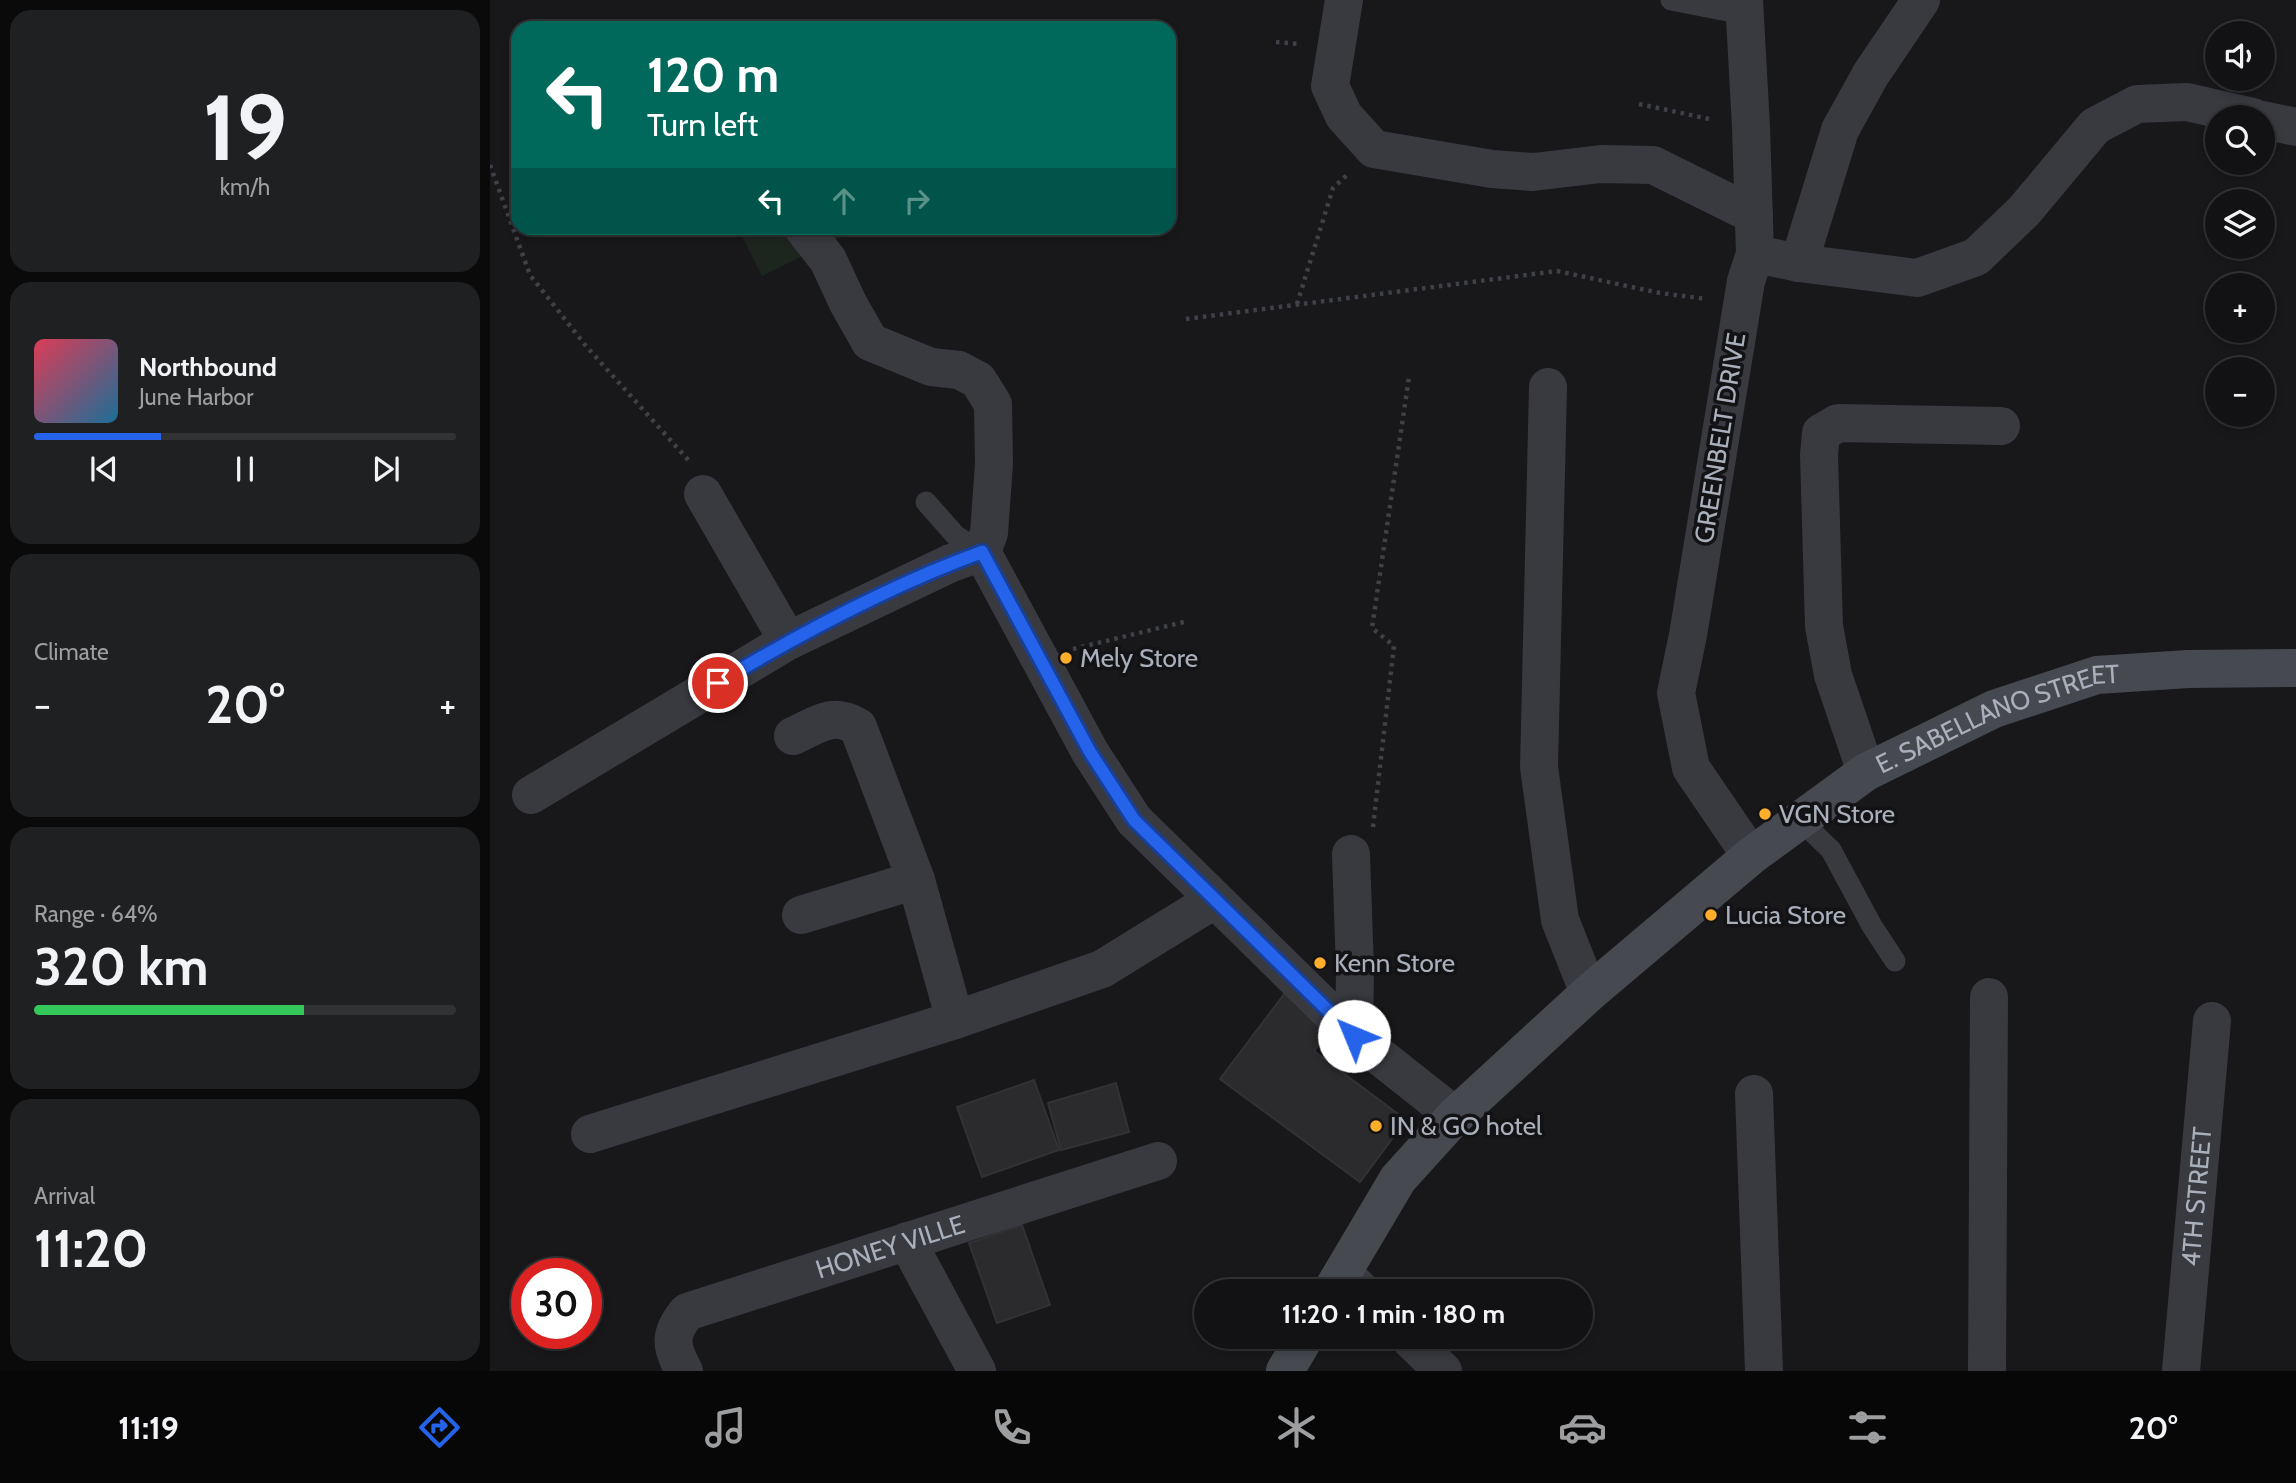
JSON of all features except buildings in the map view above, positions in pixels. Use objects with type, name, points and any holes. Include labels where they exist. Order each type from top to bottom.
[{"type":"street","points":[[1344,0],[1330,86],[1344,116],[1374,149],[1533,172],[1601,164],[1653,165],[1754,215]]},
{"type":"street","points":[[1799,263],[1840,130],[1871,74],[1921,0]]},
{"type":"street","name":"GREENBELT DRIVE","points":[[1743,7],[1751,127],[1755,254],[1742,303],[1688,635],[1676,693],[1691,768],[1751,856]]},
{"type":"street","points":[[1755,254],[1799,263],[1917,278],[1976,257],[2024,211],[2095,125],[2137,104],[2187,102],[2205,106]]},
{"type":"street","points":[[2275,123],[2296,127]]},
{"type":"street","points":[[808,235],[828,260],[870,342],[931,367],[959,370],[969,375],[978,380],[993,404],[994,464],[989,533],[982,552],[1090,752],[1134,820],[1354,1036],[1454,1116]]},
{"type":"street","points":[[1548,387],[1539,767],[1560,920],[1589,993]]},
{"type":"street","points":[[1867,772],[1833,675],[1824,626],[1819,455],[1821,433],[1838,423],[2001,426]]},
{"type":"street","points":[[704,495],[788,641]]},
{"type":"street","points":[[531,795],[788,641],[951,563],[982,552]]},
{"type":"street","name":"E. SABELLANO STREET","points":[[1348,1279],[1398,1179],[1454,1116],[1589,993],[1751,856],[1867,772],[1994,709],[2097,675],[2188,669],[2296,668]]},
{"type":"street","points":[[793,736],[829,720],[844,719],[858,727],[916,880],[955,1020]]},
{"type":"street","points":[[1351,854],[1354,1036]]},
{"type":"street","points":[[801,915],[916,880]]},
{"type":"street","points":[[590,1134],[955,1020],[1102,969],[1214,900]]},
{"type":"street","points":[[1987,1371],[1989,997]]},
{"type":"street","name":"4TH STREET","points":[[2181,1371],[2212,1021]]},
{"type":"street","points":[[1754,1094],[1764,1371]]},
{"type":"street","name":"HONEY VILLE","points":[[684,1371],[674,1353],[674,1328],[687,1312],[1158,1161]]},
{"type":"street","points":[[907,1241],[977,1371]]},
{"type":"street","points":[[1285,1371],[1298,1349]]},
{"type":"street","points":[[1420,1349],[1443,1371]]},
{"type":"lane","points":[[1671,0],[1743,7]]},
{"type":"lane","points":[[926,502],[956,536],[982,552]]},
{"type":"lane","points":[[1800,820],[1831,850],[1872,926],[1895,961]]},
{"type":"path","points":[[1639,104],[1751,127]]},
{"type":"path","points":[[1297,304],[1333,188],[1374,149]]},
{"type":"path","points":[[490,165],[511,223]]},
{"type":"path","points":[[515,235],[530,275],[586,346],[697,469],[704,495]]},
{"type":"path","points":[[1186,318],[1557,271],[1660,293],[1742,303]]},
{"type":"path","points":[[1351,854],[1372,835],[1394,646],[1372,628],[1409,377]]},
{"type":"path","points":[[1039,658],[1188,621]]},
{"type":"shaded area","points":[[742,235],[846,235],[762,276]]},
{"type":"place","name":"Mely Store","points":[[1066,658]]},
{"type":"place","name":"VGN Store","points":[[1765,814]]},
{"type":"place","name":"Lucia Store","points":[[1711,915]]},
{"type":"place","name":"Kenn Store","points":[[1320,963]]},
{"type":"place","name":"IN & GO hotel","points":[[1376,1126]]},
{"type":"route","points":[[718,683],[788,641],[951,563],[982,552],[1090,752],[1134,820],[1354,1036]]}]
